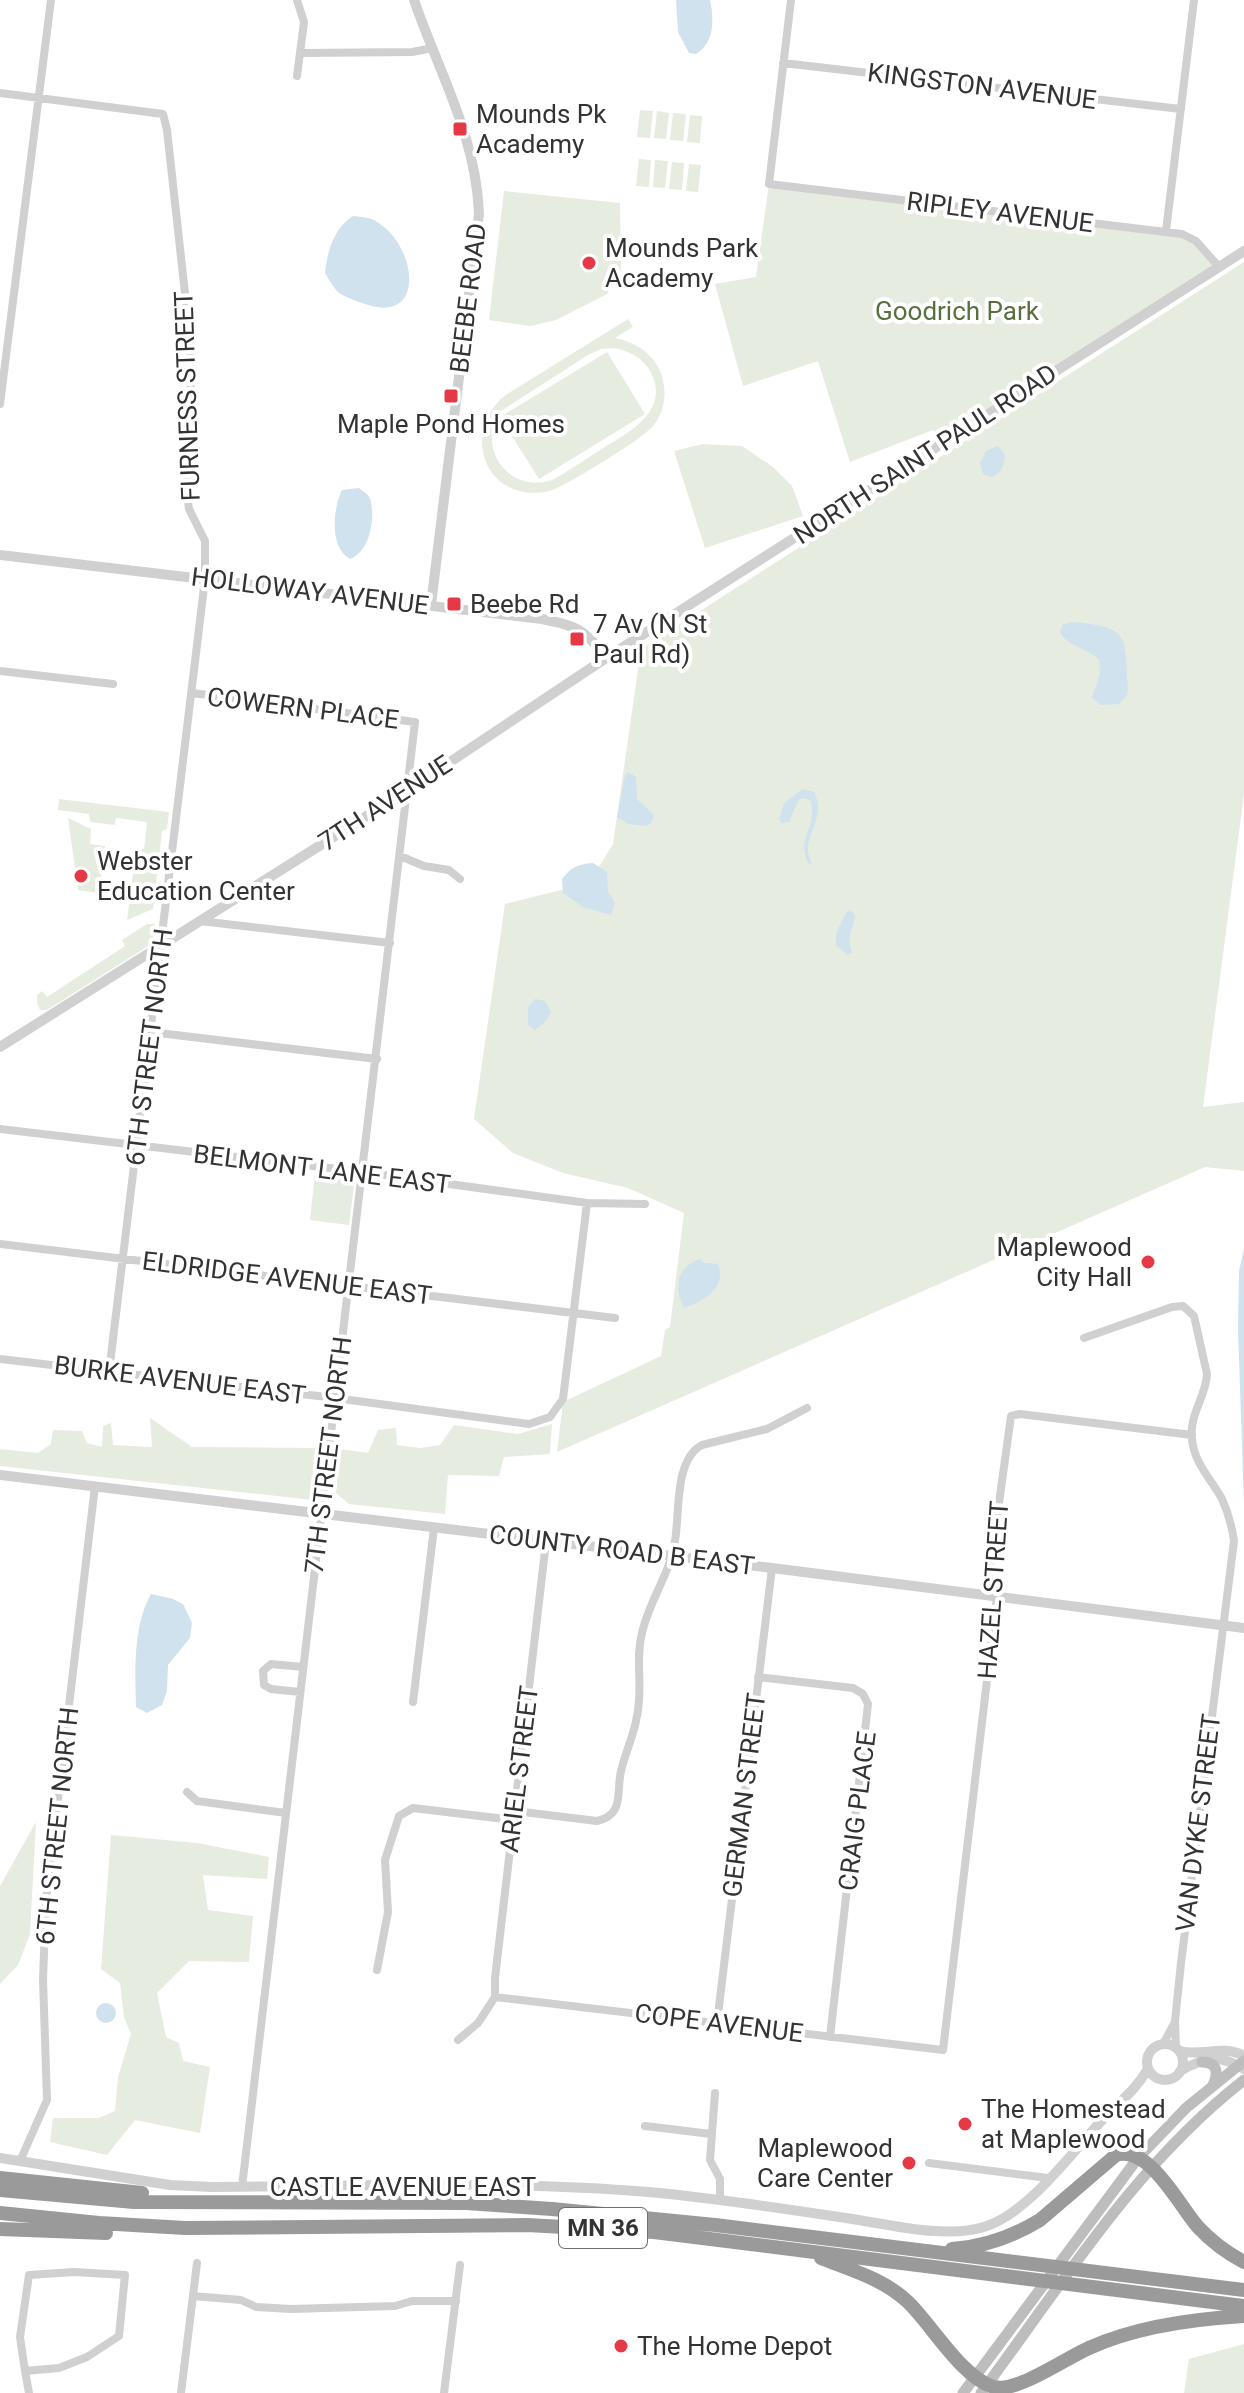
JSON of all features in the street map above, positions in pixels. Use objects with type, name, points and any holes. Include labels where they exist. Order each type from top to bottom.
[{"type":"highway","points":[[896,2248],[966,2248],[998,2241],[1040,2220],[1116,2155],[1123,2153],[1144,2162],[1199,2228],[1244,2262]]},
{"type":"highway","points":[[0,2178],[234,2203]]},
{"type":"highway","name":"MN 36","points":[[0,2190],[134,2202],[466,2203],[509,2206],[715,2225],[1244,2290]]},
{"type":"highway","name":"MN 36","points":[[0,2213],[128,2225],[230,2228],[559,2226],[670,2234],[1244,2306]]},
{"type":"highway","points":[[0,2229],[143,2234],[230,2228]]},
{"type":"highway","points":[[801,2250],[870,2276],[896,2292],[920,2314],[962,2366],[981,2384],[994,2388],[1006,2388],[1091,2347],[1120,2338],[1180,2324],[1244,2316]]},
{"type":"main road","points":[[1202,2062],[1211,2063],[1216,2068],[1217,2078],[1213,2085]]},
{"type":"main road","points":[[963,2393],[981,2384],[1179,2115],[1243,2063]]},
{"type":"main road","points":[[1144,2162],[1244,2080]]},
{"type":"main road","points":[[1222,2098],[1244,2092]]},
{"type":"street","points":[[0,404],[51,0]]},
{"type":"street","points":[[297,0],[304,22],[297,76]]},
{"type":"street","name":"BEEBE ROAD","points":[[414,0],[467,136],[476,173],[479,214],[431,605]]},
{"type":"street","points":[[783,63],[791,0]]},
{"type":"street","points":[[1166,231],[1194,0]]},
{"type":"street","points":[[302,53],[412,52],[433,48]]},
{"type":"street","name":"KINGSTON AVENUE","points":[[783,63],[1181,109]]},
{"type":"street","name":"RIPLEY AVENUE","points":[[783,63],[769,184],[1166,231],[1196,241],[1219,267]]},
{"type":"street","points":[[0,93],[39,98]]},
{"type":"street","name":"FURNESS STREET","points":[[39,98],[163,114],[190,339],[187,495],[189,509],[205,541],[205,579]]},
{"type":"street","name":"NORTH SAINT PAUL ROAD","points":[[606,658],[1244,251]]},
{"type":"street","name":"HOLLOWAY AVENUE","points":[[0,555],[542,619],[576,626],[606,658]]},
{"type":"street","name":"6TH STREET NORTH","points":[[109,1372],[205,579]]},
{"type":"street","name":"7TH AVENUE","points":[[0,1047],[408,790],[606,658]]},
{"type":"street","points":[[0,671],[113,684]]},
{"type":"street","name":"COWERN PLACE","points":[[192,693],[415,722]]},
{"type":"street","name":"7TH STREET NORTH","points":[[242,2187],[415,722]]},
{"type":"street","points":[[400,856],[424,866],[449,870],[460,879]]},
{"type":"street","points":[[200,921],[390,943]]},
{"type":"street","points":[[150,1032],[377,1059]]},
{"type":"street","name":"BELMONT LANE EAST","points":[[0,1129],[363,1172],[587,1203],[645,1204]]},
{"type":"street","points":[[574,1312],[587,1203]]},
{"type":"street","name":"ELDRIDGE AVENUE EAST","points":[[0,1244],[615,1318]]},
{"type":"street","points":[[1084,1338],[1172,1307],[1183,1306],[1194,1316],[1207,1374],[1207,1383],[1192,1417],[1196,1458],[1222,1499],[1239,1541],[1223,1625]]},
{"type":"street","name":"BURKE AVENUE EAST","points":[[0,1359],[529,1424],[550,1417],[563,1399],[574,1312]]},
{"type":"street","points":[[377,1970],[388,1912],[385,1860],[395,1821],[404,1811],[419,1809],[445,1814],[592,1820],[610,1816],[618,1805],[620,1777],[637,1717],[642,1630],[672,1557],[684,1468],[689,1455],[702,1445],[767,1429],[807,1408]]},
{"type":"street","name":"HAZEL STREET","points":[[943,2050],[997,1596],[988,1583],[1011,1416],[1020,1414],[1192,1435]]},
{"type":"street","name":"COUNTY ROAD B EAST","points":[[0,1475],[1244,1628]]},
{"type":"street","name":"6TH STREET NORTH","points":[[20,2161],[47,2100],[43,1979],[46,1900],[95,1486]]},
{"type":"street","points":[[413,1702],[434,1528]]},
{"type":"street","name":"ARIEL STREET","points":[[495,1997],[546,1542]]},
{"type":"street","name":"GERMAN STREET","points":[[717,2023],[772,1568]]},
{"type":"street","name":"VAN DYKE STREET","points":[[1178,2049],[1175,2021],[1223,1625]]},
{"type":"street","points":[[300,1692],[271,1689],[264,1685],[263,1671],[271,1664],[303,1667]]},
{"type":"street","name":"CRAIG PLACE","points":[[758,1677],[853,1688],[863,1694],[868,1704],[830,2037]]},
{"type":"street","points":[[187,1792],[197,1801],[286,1813]]},
{"type":"street","points":[[458,2040],[478,2023],[495,1997]]},
{"type":"street","name":"COPE AVENUE","points":[[495,1997],[943,2050]]},
{"type":"street","name":"VAN DYKE STREET","points":[[1163,2044],[1175,2021]]},
{"type":"street","points":[[1135,2090],[1148,2069],[1149,2053],[1163,2044],[1200,2054],[1229,2050],[1243,2063]]},
{"type":"street","points":[[1178,2049],[1183,2061],[1180,2071]]},
{"type":"street","points":[[1148,2069],[1157,2078],[1168,2080],[1202,2062],[1223,2058],[1243,2063]]},
{"type":"street","points":[[1135,2090],[1157,2078]]},
{"type":"street","name":"CASTLE AVENUE EAST","points":[[0,2158],[170,2185],[553,2187],[720,2199],[904,2227],[957,2231],[987,2227],[1012,2214],[1113,2108],[1135,2090]]},
{"type":"street","points":[[715,2093],[710,2160],[720,2179],[720,2199]]},
{"type":"street","points":[[645,2126],[711,2134]]},
{"type":"street","points":[[929,2163],[1048,2178]]},
{"type":"street","points":[[181,2393],[197,2263]]},
{"type":"street","points":[[444,2393],[460,2265]]},
{"type":"street","points":[[25,2371],[59,2368],[73,2363],[119,2336],[125,2275],[74,2272],[29,2275],[20,2337],[25,2371],[29,2393]]},
{"type":"street","points":[[193,2296],[241,2300],[256,2307],[291,2309],[456,2301]]},
{"type":"green space","points":[[640,110],[653,111],[650,138],[637,137]]},
{"type":"green space","points":[[657,111],[669,113],[666,139],[654,138]]},
{"type":"green space","points":[[673,113],[686,114],[683,141],[670,140]]},
{"type":"green space","points":[[690,115],[702,116],[700,143],[687,142]]},
{"type":"green space","points":[[639,159],[651,160],[649,187],[636,186]]},
{"type":"green space","points":[[655,160],[668,161],[665,188],[653,187]]},
{"type":"green space","points":[[672,162],[684,163],[682,190],[669,189]]},
{"type":"green space","points":[[689,164],[701,165],[698,192],[686,191]]},
{"type":"green space","name":"Goodrich Park","points":[[769,184],[1166,231],[1196,241],[1219,267],[946,441],[933,430],[850,462],[818,361],[743,386],[715,284],[756,277]]},
{"type":"green space","points":[[504,191],[620,203],[621,271],[607,294],[556,320],[530,326],[489,320]]},
{"type":"green space","points":[[1244,262],[1244,794],[1203,1107],[1244,1102],[1244,1171],[1205,1167],[557,1452],[563,1402],[661,1356],[665,1330],[670,1327],[684,1213],[628,1188],[563,1173],[513,1153],[474,1119],[505,904],[589,883],[613,844],[641,649]]},
{"type":"green space","points":[[628,319],[633,327],[615,338],[641,348],[654,360],[662,376],[664,391],[659,417],[646,432],[564,485],[534,493],[513,489],[499,480],[489,468],[483,453],[482,437],[486,422],[494,407],[507,394]],"holes":[[[601,349],[620,349],[643,362],[655,385],[655,398],[644,419],[623,436],[552,480],[536,483],[510,474],[494,453],[494,425],[501,411],[588,355]]]},
{"type":"green space","points":[[607,352],[645,414],[539,479],[500,417]]},
{"type":"green space","points":[[703,444],[742,446],[773,467],[792,486],[803,516],[705,548],[674,451]]},
{"type":"green space","points":[[59,799],[169,812],[167,829],[162,831],[153,909],[127,920],[136,849],[144,849],[147,822],[116,818],[115,825],[90,822],[89,814],[58,810]]},
{"type":"green space","points":[[68,818],[91,829],[90,844],[105,846],[99,893],[78,890]]},
{"type":"green space","points":[[147,924],[155,924],[153,943],[47,1010],[40,1010],[37,995],[42,991],[47,997],[125,946],[122,940]]},
{"type":"green space","points":[[315,1173],[355,1178],[349,1225],[310,1220]]},
{"type":"green space","points":[[150,1418],[192,1447],[320,1448],[313,1500],[0,1466],[0,1449],[38,1453],[51,1444],[53,1430],[82,1431],[87,1443],[102,1447],[103,1426],[111,1423],[113,1445],[152,1447]]},
{"type":"green space","points":[[552,1424],[550,1454],[504,1457],[499,1476],[448,1475],[445,1514],[349,1504],[336,1493],[339,1449],[368,1453],[378,1430],[396,1428],[397,1445],[420,1448],[440,1445],[454,1425],[518,1434]]},
{"type":"green space","points":[[36,1822],[30,1934],[18,1965],[0,1984],[0,1886]]},
{"type":"green space","points":[[111,1835],[197,1843],[269,1857],[267,1879],[203,1875],[208,1910],[253,1916],[249,1962],[189,1961],[157,1993],[166,2037],[179,2043],[183,2061],[210,2067],[200,2133],[135,2120],[107,2155],[50,2142],[53,2118],[99,2118],[115,2111],[118,2077],[131,2034],[124,2017],[120,1983],[101,1969]]},
{"type":"green space","points":[[1244,2344],[1244,2393],[1184,2393],[1189,2359]]},
{"type":"water","points":[[676,0],[710,0],[710,37],[696,54],[689,53],[678,32]]},
{"type":"water","points":[[353,216],[377,222],[391,233],[401,248],[409,280],[406,294],[398,304],[383,308],[348,298],[336,290],[325,273],[333,241],[341,227]]},
{"type":"water","points":[[998,446],[1005,454],[1004,462],[1000,471],[991,477],[983,474],[980,463],[986,451]]},
{"type":"water","points":[[359,488],[370,500],[371,527],[362,550],[350,559],[343,554],[336,537],[336,507],[342,490]]},
{"type":"water","points":[[1075,622],[1107,628],[1122,639],[1128,689],[1119,704],[1100,705],[1092,697],[1100,674],[1099,660],[1068,641],[1060,632],[1063,624]]},
{"type":"water","points":[[628,772],[636,777],[637,799],[654,815],[647,826],[628,824],[617,817]]},
{"type":"water","points":[[803,789],[814,792],[817,800],[817,816],[808,845],[812,865],[808,863],[804,847],[811,819],[811,801],[799,799],[789,822],[782,823],[779,819],[784,803]]},
{"type":"water","points":[[593,863],[607,872],[608,892],[615,903],[611,915],[583,907],[563,893],[562,879],[568,872]]},
{"type":"water","points":[[849,911],[855,917],[849,939],[852,953],[847,955],[836,945],[836,933]]},
{"type":"water","points":[[535,999],[545,1001],[551,1012],[535,1030],[528,1025],[528,1007]]},
{"type":"water","points":[[1244,1248],[1244,1505],[1238,1329],[1239,1271]]},
{"type":"water","points":[[700,1259],[704,1263],[718,1264],[719,1280],[706,1297],[684,1308],[679,1279],[686,1267]]},
{"type":"water","points":[[151,1594],[183,1604],[192,1623],[190,1638],[168,1665],[167,1691],[162,1705],[147,1713],[136,1707],[136,1664],[141,1620]]},
{"type":"water","points":[[106,2003],[113,2006],[116,2013],[113,2020],[106,2023],[99,2020],[96,2013],[99,2006]]},
{"type":"place","name":"Mounds Pk Academy","points":[[460,129]]},
{"type":"place","name":"Mounds Park Academy","points":[[589,263]]},
{"type":"place","name":"Maple Pond Homes","points":[[451,396]]},
{"type":"place","name":"Beebe Rd","points":[[454,604]]},
{"type":"place","name":"7 Av (N St Paul Rd)","points":[[577,639]]},
{"type":"place","name":"Webster Education Center","points":[[81,876]]},
{"type":"place","name":"Maplewood City Hall","points":[[1148,1262]]},
{"type":"place","name":"The Homestead at Maplewood","points":[[965,2124]]},
{"type":"place","name":"Maplewood Care Center","points":[[909,2163]]},
{"type":"place","name":"The Home Depot","points":[[621,2346]]}]
